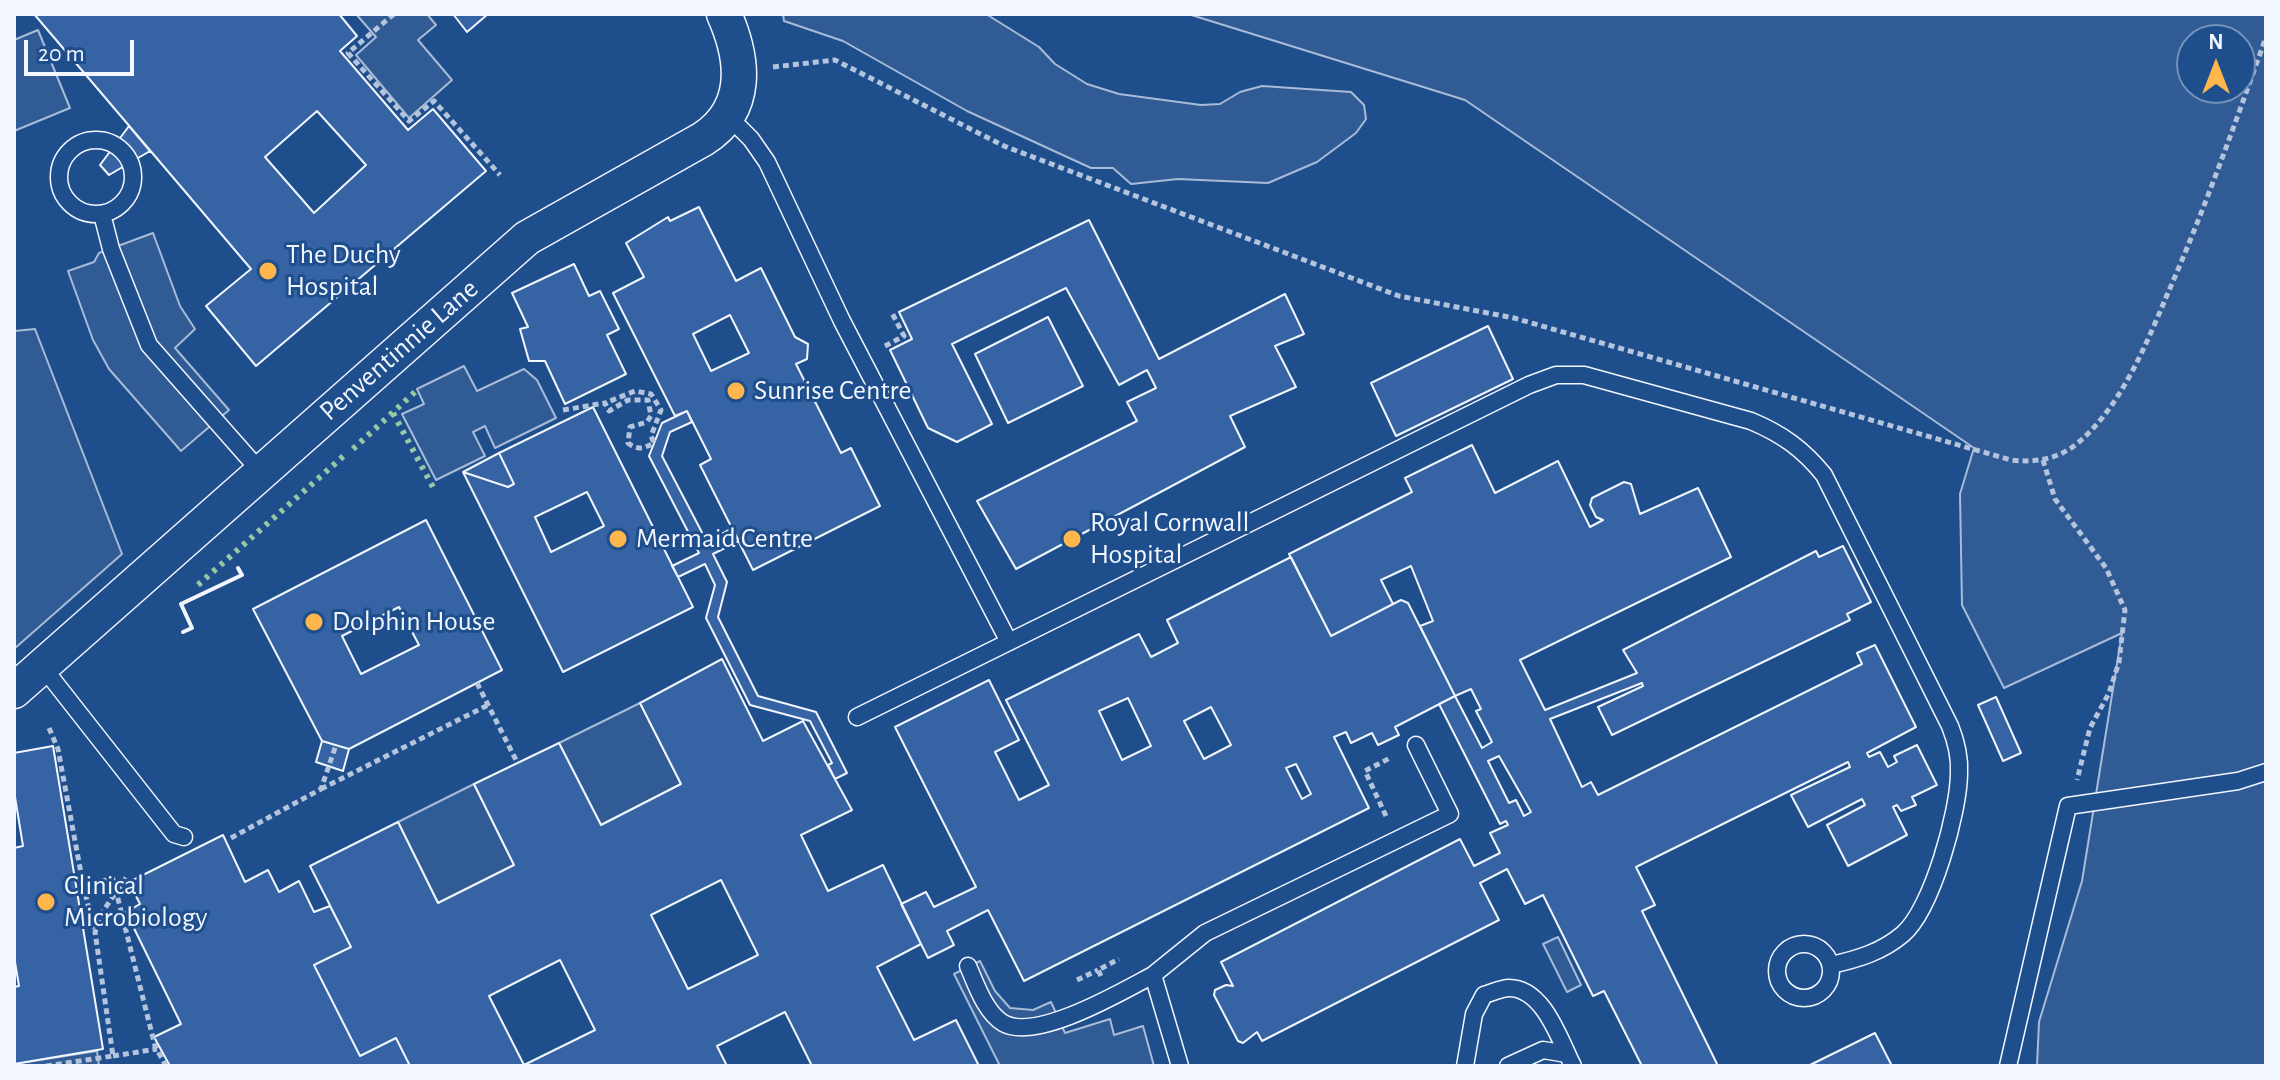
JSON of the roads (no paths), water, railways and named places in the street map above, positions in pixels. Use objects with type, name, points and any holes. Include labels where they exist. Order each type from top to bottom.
[{"type":"street","points":[[724,14],[737,43],[740,72],[739,91],[728,116]]},
{"type":"street","name":"Penventinnie Lane","points":[[14,691],[527,238],[703,139],[728,116]]},
{"type":"lane","points":[[728,116],[751,139],[767,162],[842,321],[1009,642]]},
{"type":"lane","points":[[90,140],[104,141],[117,147],[127,157],[132,171],[132,186],[126,198],[102,214],[74,207],[59,183],[60,168],[66,156],[90,140]]},
{"type":"lane","points":[[102,214],[111,249],[149,345],[260,471]]},
{"type":"lane","points":[[857,717],[1544,378],[1584,375],[1751,421],[1792,441],[1824,475],[1950,726],[1959,759],[1957,796],[1935,876],[1916,920],[1884,947],[1831,965]]},
{"type":"lane","points":[[42,666],[174,834],[184,837]]},
{"type":"lane","points":[[968,966],[991,1010],[1000,1021],[1013,1027],[1041,1024],[1070,1014],[1153,975],[1205,933],[1450,814],[1416,745]]},
{"type":"lane","points":[[2008,1066],[2068,806],[2238,781],[2266,772]]},
{"type":"lane","points":[[1153,975],[1180,1066]]},
{"type":"lane","points":[[1465,1066],[1474,1014],[1484,995],[1510,988],[1527,994],[1548,1015],[1570,1060]]},
{"type":"lane","points":[[1508,1066],[1543,1050],[1570,1060]]},
{"type":"place","name":"The Duchy Hospital","points":[[268,271]]},
{"type":"place","name":"Sunrise Centre","points":[[736,391]]},
{"type":"place","name":"Mermaid Centre","points":[[618,539]]},
{"type":"place","name":"Royal Cornwall Hospital","points":[[1072,539]]},
{"type":"place","name":"Dolphin House","points":[[314,622]]},
{"type":"place","name":"Clinical Microbiology","points":[[46,902]]}]
